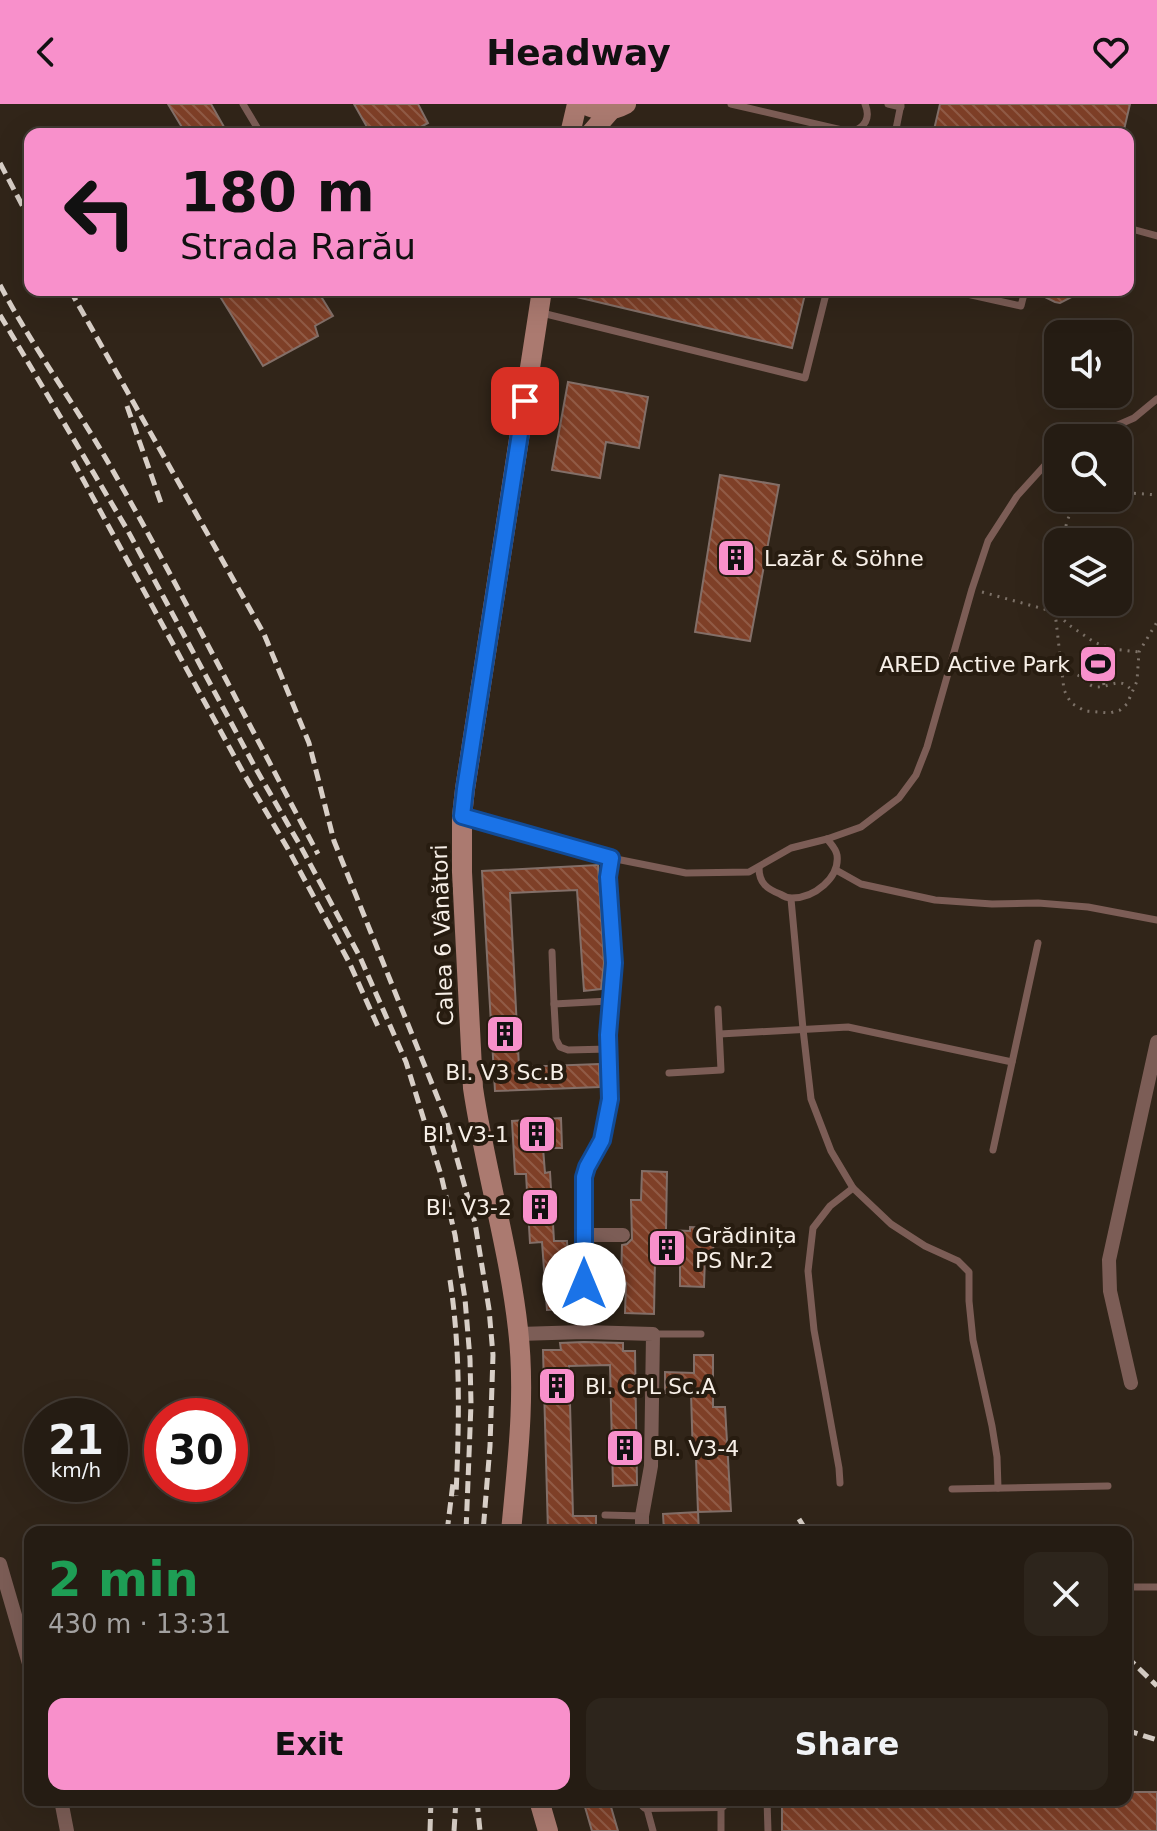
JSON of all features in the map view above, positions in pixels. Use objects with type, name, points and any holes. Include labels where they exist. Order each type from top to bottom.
[{"type":"main road","points":[[571,128],[577,104]]},
{"type":"main road","points":[[584,104],[604,111],[618,107]]},
{"type":"main road","points":[[596,128],[618,107]]},
{"type":"main road","name":"Calea 6 Vânători","points":[[511,1526],[521,1400],[519,1334],[511,1278],[473,1088],[462,816],[541,296]]},
{"type":"main road","points":[[541,1806],[548,1831]]},
{"type":"street","points":[[462,816],[611,858],[608,877],[614,963],[608,1018],[610,1099],[599,1148],[584,1177],[584,1332]]},
{"type":"street","points":[[1131,1383],[1110,1291],[1109,1260],[1157,1042]]},
{"type":"street","points":[[584,1235],[623,1235]]},
{"type":"street","points":[[519,1334],[653,1334],[651,1466],[642,1526]]},
{"type":"street","points":[[0,1564],[24,1646]]},
{"type":"street","points":[[62,1806],[67,1831]]},
{"type":"lane","points":[[243,104],[257,128]]},
{"type":"lane","points":[[731,104],[834,128]]},
{"type":"lane","points":[[860,128],[868,118],[865,104]]},
{"type":"lane","points":[[888,104],[901,106],[896,128]]},
{"type":"lane","points":[[1134,230],[1157,236]]},
{"type":"lane","points":[[539,312],[805,378],[826,296]]},
{"type":"lane","points":[[976,296],[1021,306],[1024,296]]},
{"type":"lane","points":[[1120,424],[1134,418],[1157,399]]},
{"type":"lane","points":[[611,858],[686,873],[749,872],[791,848],[861,827],[899,798],[916,775],[927,747],[988,541],[1017,496],[1044,466]]},
{"type":"lane","points":[[759,868],[759,879],[768,890],[791,899],[808,894],[828,883],[836,870],[837,853],[827,839]]},
{"type":"lane","points":[[836,870],[861,884],[935,900],[1088,907],[1157,920]]},
{"type":"lane","points":[[791,899],[811,1099],[831,1151],[853,1188],[891,1224],[925,1246],[958,1261],[969,1272],[973,1340],[992,1426],[998,1488]]},
{"type":"lane","points":[[993,1150],[1038,943]]},
{"type":"lane","points":[[552,952],[556,1039],[560,1047],[568,1050],[609,1049]]},
{"type":"lane","points":[[554,1004],[611,1001]]},
{"type":"lane","points":[[669,1073],[721,1070],[718,1009]]},
{"type":"lane","points":[[720,1034],[848,1027],[1012,1062]]},
{"type":"lane","points":[[840,1483],[814,1330],[808,1271],[813,1228],[830,1206],[853,1188]]},
{"type":"lane","points":[[653,1334],[701,1334]]},
{"type":"lane","points":[[952,1489],[1108,1486]]},
{"type":"lane","points":[[605,1515],[642,1516]]},
{"type":"lane","points":[[1132,1587],[1157,1587]]},
{"type":"lane","points":[[645,1806],[653,1831]]},
{"type":"lane","points":[[721,1806],[721,1831]]},
{"type":"lane","points":[[767,1806],[768,1831]]},
{"type":"path","points":[[1132,493],[1157,495]]},
{"type":"path","points":[[972,589],[1044,609]]},
{"type":"path","points":[[1055,616],[1064,690],[1071,703],[1085,711],[1110,713],[1127,704],[1137,681],[1139,652],[1157,622]]},
{"type":"path","points":[[1059,616],[1094,642],[1139,652]]},
{"type":"path","points":[[1104,685],[1101,670],[1107,647]]},
{"type":"path","points":[[1062,672],[1073,673],[1096,687],[1110,683],[1124,684],[1133,692]]},
{"type":"building","points":[[168,104],[211,104],[225,128],[182,128]]},
{"type":"building","points":[[354,104],[418,104],[428,123],[419,128],[368,128]]},
{"type":"building","points":[[940,104],[1130,104],[1124,128],[934,128]]},
{"type":"building","points":[[220,296],[321,296],[333,316],[315,326],[318,336],[263,366]]},
{"type":"building","points":[[572,296],[805,296],[792,348]]},
{"type":"building","points":[[1043,296],[1073,296],[1060,303]]},
{"type":"building","points":[[568,382],[648,397],[639,448],[606,442],[600,478],[552,470]]},
{"type":"building","name":"Lazăr & Söhne","points":[[720,475],[779,485],[750,641],[695,632]]},
{"type":"building","points":[[598,865],[604,963],[601,989],[584,991],[577,890],[510,893],[519,1067],[599,1064],[600,1087],[495,1091],[482,871]]},
{"type":"building","points":[[561,1118],[562,1148],[543,1148],[545,1173],[550,1172],[554,1241],[567,1241],[571,1309],[547,1310],[542,1242],[530,1243],[526,1174],[515,1174],[512,1121]]},
{"type":"building","name":"Grădinița PS Nr.2","points":[[642,1171],[667,1172],[666,1230],[714,1228],[713,1256],[705,1256],[704,1287],[680,1286],[680,1259],[655,1259],[654,1314],[625,1313],[626,1283],[621,1283],[622,1245],[632,1239],[631,1200],[641,1200]]},
{"type":"building","points":[[560,1343],[623,1343],[623,1351],[635,1351],[637,1485],[613,1486],[610,1365],[569,1366],[573,1516],[596,1516],[596,1526],[548,1526],[543,1350],[561,1350]]},
{"type":"building","points":[[694,1355],[713,1355],[713,1407],[725,1407],[731,1511],[698,1512],[691,1393],[665,1393],[665,1372],[694,1373]]},
{"type":"building","points":[[698,1512],[699,1526],[664,1526],[663,1514]]},
{"type":"building","points":[[1132,1792],[1157,1792],[1157,1831],[782,1831],[782,1806],[1132,1806]]},
{"type":"building","points":[[585,1806],[611,1806],[618,1831],[592,1831]]},
{"type":"railway","points":[[0,163],[24,209]]},
{"type":"railway","points":[[0,285],[133,506],[318,854]]},
{"type":"railway","points":[[73,296],[264,634],[309,743],[334,841],[445,1116],[475,1223],[489,1309],[493,1355],[483,1526]]},
{"type":"railway","points":[[0,315],[128,531],[301,847],[360,957],[406,1062],[441,1175],[465,1299],[471,1404],[466,1526]]},
{"type":"railway","points":[[127,406],[161,503]]},
{"type":"railway","points":[[73,461],[349,962],[380,1031]]},
{"type":"railway","points":[[450,1280],[458,1361],[456,1496]]},
{"type":"railway","points":[[448,1526],[453,1483]]},
{"type":"railway","points":[[799,1519],[803,1526]]},
{"type":"railway","points":[[1132,1662],[1157,1686]]},
{"type":"railway","points":[[1132,1732],[1157,1740]]},
{"type":"railway","points":[[430,1831],[431,1806]]},
{"type":"railway","points":[[454,1831],[456,1806]]},
{"type":"railway","points":[[478,1806],[480,1831]]},
{"type":"place","name":"Lazăr & Söhne","points":[[736,558]]},
{"type":"place","name":"ARED Active Park","points":[[1098,664]]},
{"type":"place","name":"Bl. V3 Sc.B","points":[[505,1034]]},
{"type":"place","name":"Bl. V3-1","points":[[537,1134]]},
{"type":"place","name":"Bl. V3-2","points":[[540,1207]]},
{"type":"place","name":"Grădinița PS Nr.2","points":[[667,1248]]},
{"type":"place","name":"Bl. CPL Sc.A","points":[[557,1386]]},
{"type":"place","name":"Bl. V3-4","points":[[625,1448]]},
{"type":"route","points":[[525,401],[462,816],[611,858],[608,877],[614,980],[608,1018],[610,1099],[602,1140],[584,1177],[584,1284]]}]
